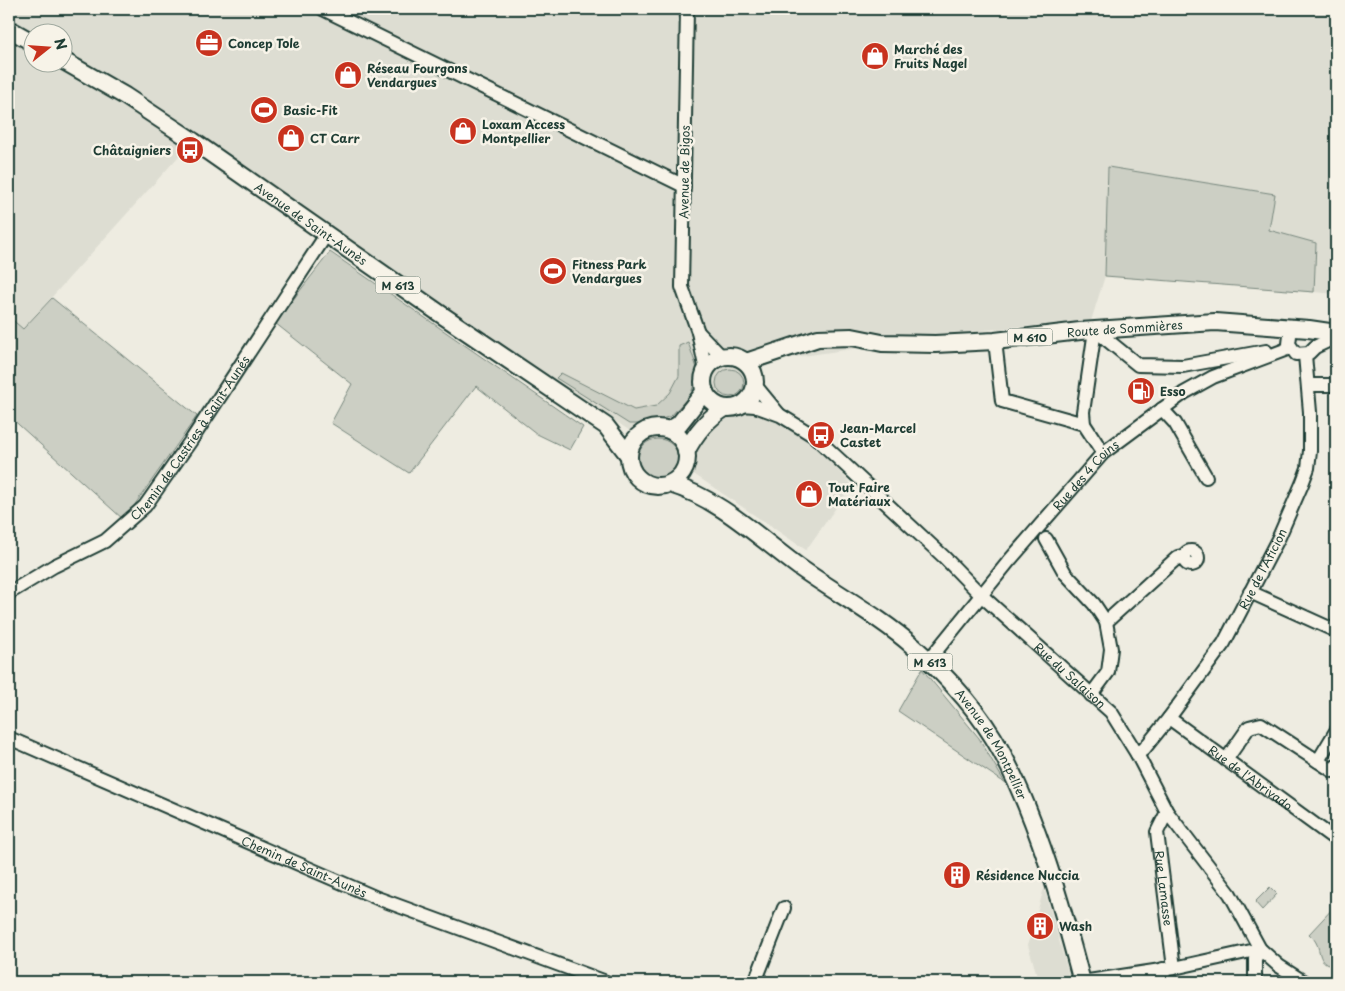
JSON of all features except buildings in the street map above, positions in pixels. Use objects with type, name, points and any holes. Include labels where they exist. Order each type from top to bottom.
[{"type":"main road","points":[[9,29],[22,36]]},
{"type":"main road","name":"Avenue de Saint-Aunès","points":[[72,66],[152,114],[606,426],[629,456]]},
{"type":"main road","name":"Route de Sommières","points":[[746,362],[818,338],[852,337],[882,343],[936,344],[995,341],[1095,330],[1215,322],[1335,332]]},
{"type":"main road","points":[[705,391],[679,424],[668,430],[650,430],[634,440],[629,456],[631,468],[643,482],[652,486],[670,484],[678,478],[693,439],[716,413],[725,408],[741,405],[748,400],[755,380],[773,352]]},
{"type":"main road","points":[[725,408],[713,402],[705,391],[704,378],[712,362],[722,357],[731,356],[746,362],[755,380]]},
{"type":"main road","name":"Avenue de Saint-Aunès","points":[[606,426],[629,432],[650,430]]},
{"type":"main road","points":[[668,430],[677,436],[686,456]]},
{"type":"main road","name":"Avenue de Montpellier","points":[[686,456],[692,475],[711,500]]},
{"type":"main road","name":"Avenue de Montpellier","points":[[670,484],[711,500],[800,567],[886,626],[928,661],[978,715],[1001,751],[1020,794],[1049,872],[1082,982]]},
{"type":"street","points":[[323,9],[684,186]]},
{"type":"street","name":"Avenue de Bigos","points":[[687,9],[682,287],[698,332],[706,371]]},
{"type":"street","name":"Chemin de Castries à Saint-Aunés","points":[[9,593],[54,566],[105,541],[145,506],[192,439],[326,235]]},
{"type":"street","points":[[1291,328],[1290,348],[1296,354],[1310,351],[1335,332]]},
{"type":"street","name":"Rue de l'Aficion","points":[[1137,754],[1144,749],[1169,718],[1224,643],[1279,537],[1308,468],[1310,412],[1308,385],[1310,351],[1315,339],[1309,329]]},
{"type":"street","points":[[1095,330],[1138,365],[1183,366],[1254,352],[1290,348]]},
{"type":"street","points":[[1095,330],[1083,412],[1084,424],[1103,453]]},
{"type":"street","name":"Avenue de Bigos","points":[[698,332],[722,357]]},
{"type":"street","points":[[995,341],[1002,401],[1084,424]]},
{"type":"street","name":"Rue des 4 Coins","points":[[928,661],[981,595],[1103,453],[1184,393],[1212,377],[1290,348]]},
{"type":"street","name":"Rue du Salaison","points":[[755,380],[780,415]]},
{"type":"street","points":[[1308,385],[1336,385]]},
{"type":"street","name":"Rue du Salaison","points":[[741,405],[755,406],[780,415],[814,436],[944,557],[981,595],[1111,712],[1137,754],[1167,812],[1230,894],[1260,949],[1279,966],[1304,982]]},
{"type":"street","points":[[1162,409],[1175,423],[1206,478]]},
{"type":"street","points":[[1046,539],[1064,573],[1094,604],[1106,622],[1111,649],[1108,672],[1091,695]]},
{"type":"street","points":[[1106,622],[1178,557],[1184,556]]},
{"type":"street","points":[[1250,592],[1336,631]]},
{"type":"street","name":"Rue de l'Abrivado","points":[[1169,718],[1332,837]]},
{"type":"street","points":[[1226,760],[1249,727],[1261,724],[1333,771],[1336,766]]},
{"type":"street","points":[[1318,761],[1336,731]]},
{"type":"street","name":"Chemin de Saint-Aunès","points":[[9,738],[376,898],[606,982]]},
{"type":"street","name":"Rue Lamasse","points":[[1164,982],[1168,968],[1157,832],[1167,812]]},
{"type":"street","points":[[754,982],[784,908]]},
{"type":"street","points":[[1082,982],[1168,968],[1260,949]]},
{"type":"street","points":[[1255,982],[1255,959],[1260,949]]},
{"type":"shaded area","points":[[9,9],[1336,9],[1336,294],[1314,292],[1316,243],[1269,230],[1274,194],[1108,167],[1105,276],[1091,321],[987,330],[739,365],[852,485],[806,550],[196,137],[23,329],[9,317]]},
{"type":"shaded area","points":[[1108,167],[1275,194],[1269,230],[1316,243],[1314,292],[1105,276]]},
{"type":"shaded area","points":[[330,252],[583,427],[570,450],[537,434],[476,386],[409,473],[331,423],[352,384],[275,323]]},
{"type":"shaded area","points":[[52,298],[197,416],[124,520],[9,416],[9,317],[23,329]]},
{"type":"shaded area","points":[[688,342],[698,371],[691,394],[671,416],[647,424],[629,424],[556,378],[561,373],[634,410],[656,406],[670,393],[679,376],[679,346]]},
{"type":"shaded area","points":[[730,369],[740,373],[744,383],[740,393],[730,397],[720,393],[716,383],[720,373]]},
{"type":"shaded area","points":[[662,439],[669,442],[675,448],[678,459],[677,467],[669,476],[662,479],[654,479],[647,476],[639,467],[638,455],[641,448],[650,440]]},
{"type":"shaded area","points":[[922,669],[979,738],[1005,783],[898,711]]},
{"type":"shaded area","points":[[1270,887],[1277,894],[1262,910],[1255,902]]},
{"type":"shaded area","points":[[1044,888],[1071,982],[1039,982],[1028,945]]},
{"type":"shaded area","points":[[1336,905],[1336,966],[1324,962],[1317,944],[1309,934]]},
{"type":"place","name":"Concep Tole","points":[[209,43]]},
{"type":"place","name":"Marché des Fruits Nagel","points":[[875,56]]},
{"type":"place","name":"Réseau Fourgons Vendargues","points":[[348,75]]},
{"type":"place","name":"Basic-Fit","points":[[264,110]]},
{"type":"place","name":"Loxam Access Montpellier","points":[[463,131]]},
{"type":"place","name":"CT Carr","points":[[291,138]]},
{"type":"place","name":"Châtaigniers","points":[[190,150]]},
{"type":"place","name":"Fitness Park Vendargues","points":[[553,271]]},
{"type":"place","name":"Esso","points":[[1141,391]]},
{"type":"place","name":"Jean-Marcel Castet","points":[[821,435]]},
{"type":"place","name":"Tout Faire Matériaux","points":[[809,494]]},
{"type":"place","name":"Résidence Nuccia","points":[[957,875]]},
{"type":"place","name":"Wash","points":[[1040,926]]}]
